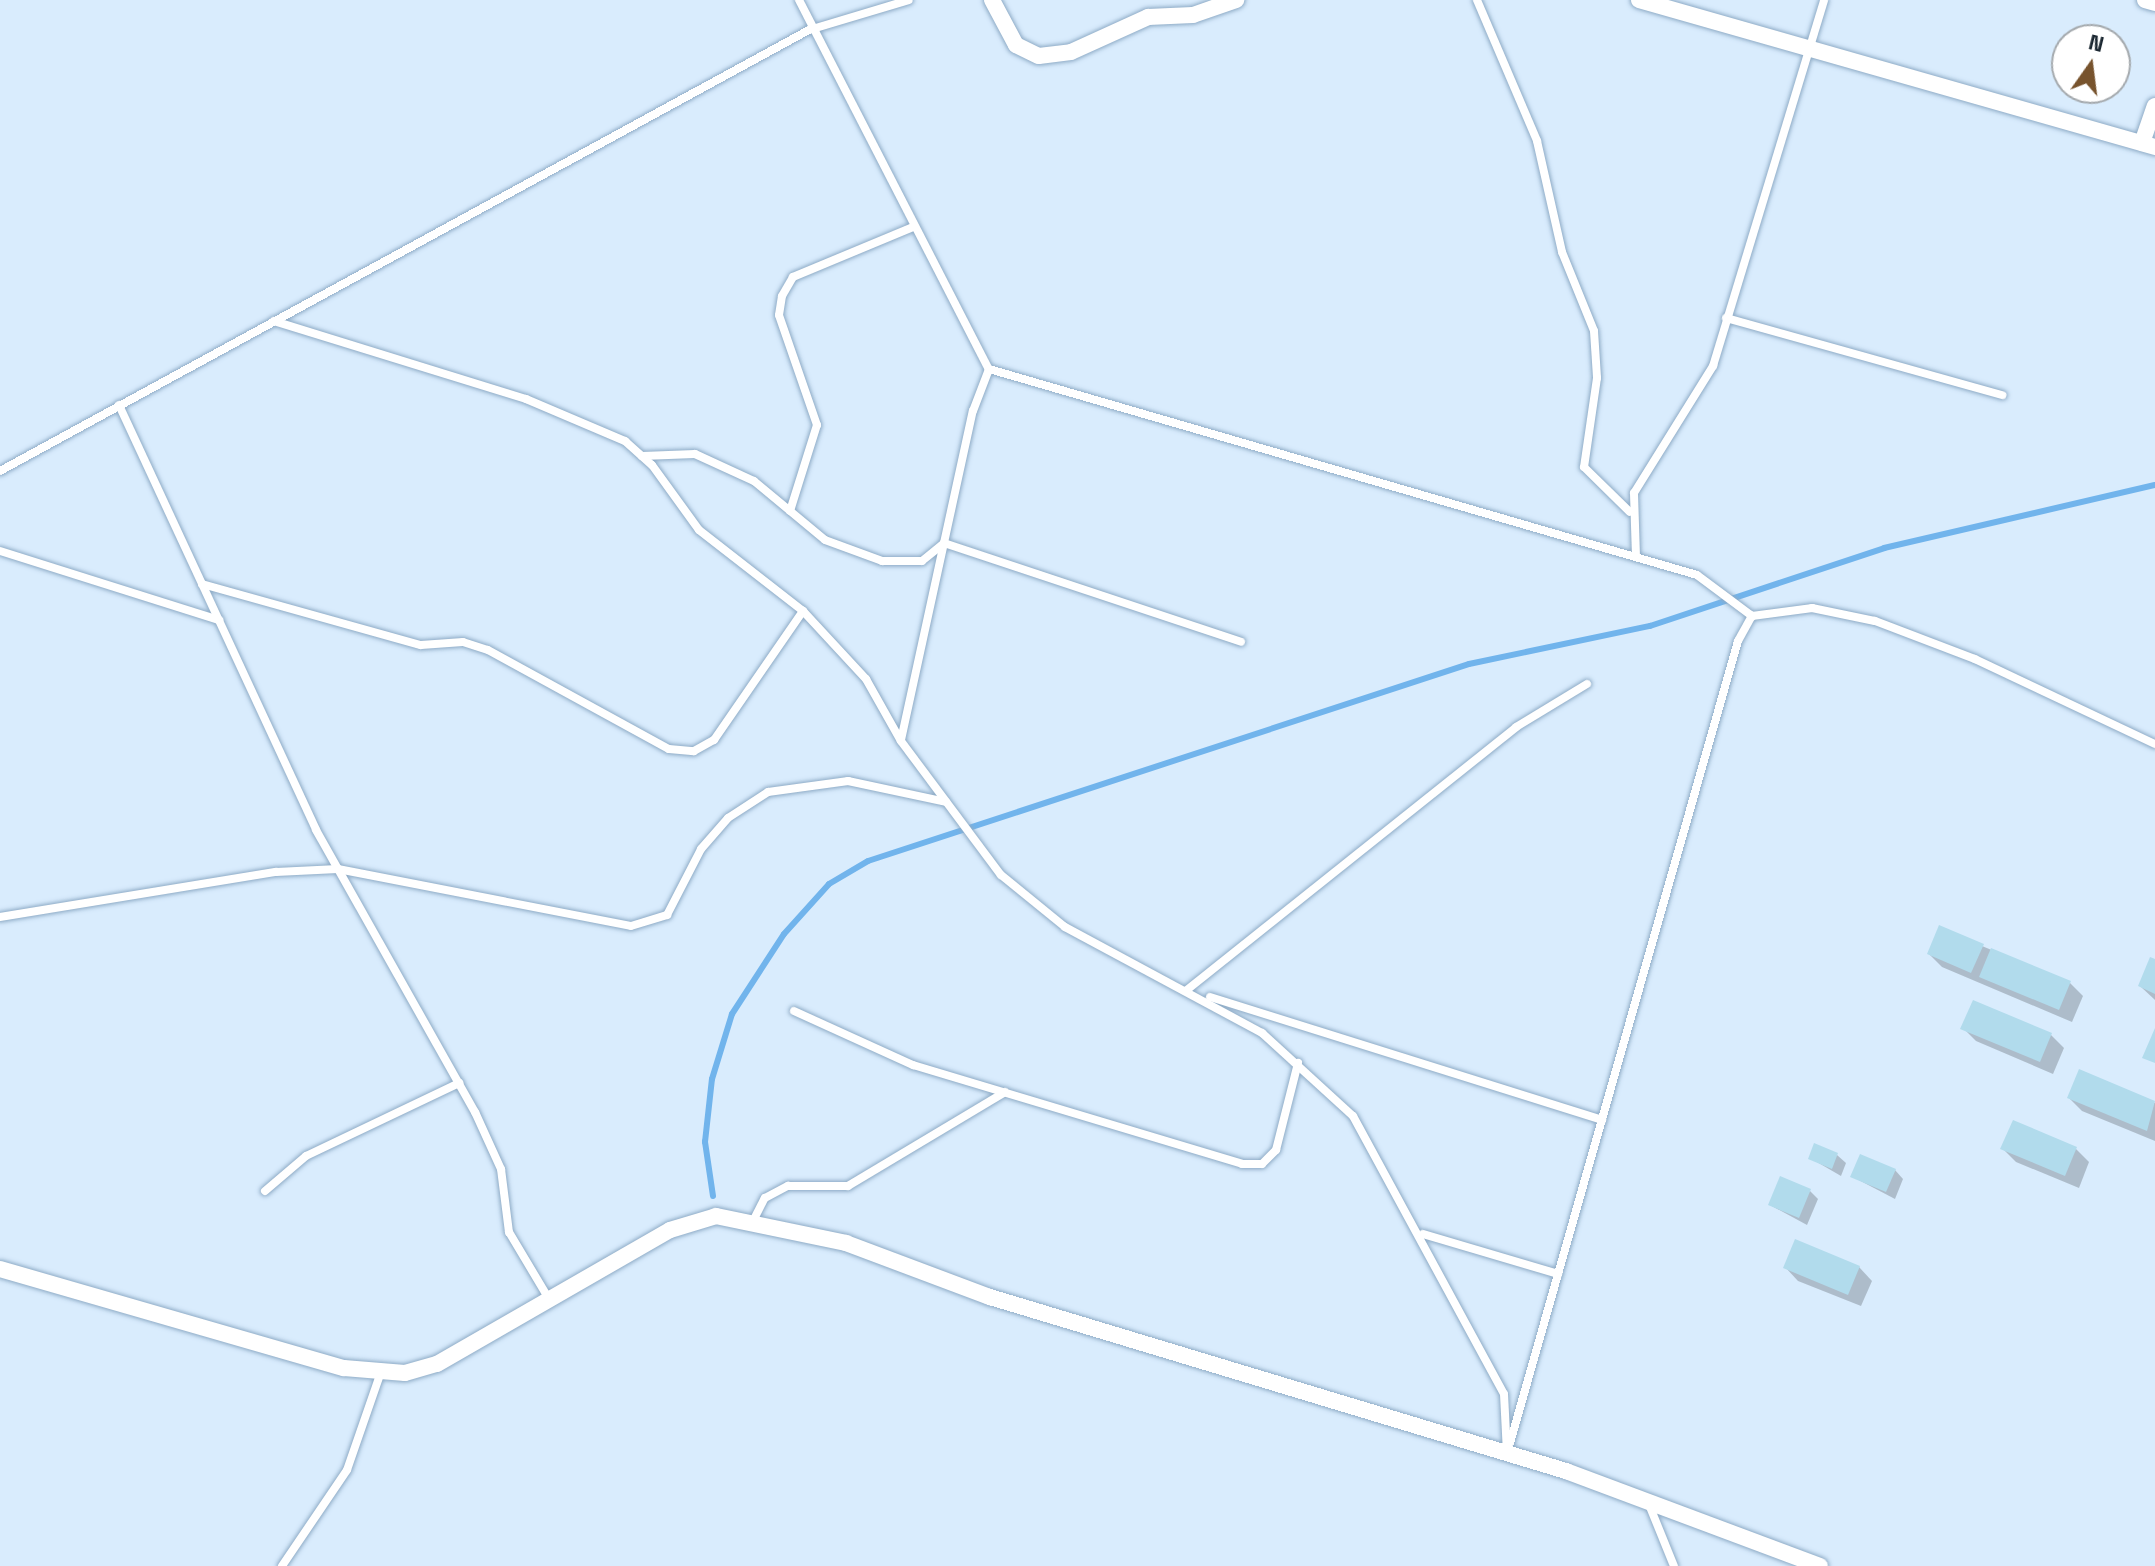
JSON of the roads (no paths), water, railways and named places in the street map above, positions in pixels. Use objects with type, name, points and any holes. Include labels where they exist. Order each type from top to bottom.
[{"type":"street","points":[[992,0],[1016,45],[1039,56],[1071,52],[1148,17],[1193,15],[1236,0]]},
{"type":"street","points":[[1639,0],[2148,145],[2155,106]]},
{"type":"street","points":[[2145,0],[2155,3]]},
{"type":"street","points":[[0,1269],[344,1368],[381,1371],[437,1364],[670,1230],[716,1216],[846,1243],[990,1297],[1507,1453],[1820,1566]]},
{"type":"lane","points":[[799,0],[809,30],[989,369],[944,543],[901,741]]},
{"type":"lane","points":[[0,471],[809,30],[909,0]]},
{"type":"lane","points":[[1477,0],[1518,88],[1562,252],[1594,331],[1597,378],[1584,467],[1630,512]]},
{"type":"lane","points":[[1636,557],[1630,512],[1634,493],[1706,383],[1824,0]]},
{"type":"lane","points":[[790,511],[817,425],[779,315],[782,296],[793,277],[913,227]]},
{"type":"lane","points":[[1726,318],[2002,395]]},
{"type":"lane","points":[[274,321],[526,399],[625,441],[642,456],[699,530],[803,611],[866,679],[901,741],[946,802],[1030,901],[1187,990],[1298,1063],[1353,1116],[1423,1234],[1504,1394],[1507,1453]]},
{"type":"lane","points":[[989,369],[1636,557],[1723,589],[1752,616]]},
{"type":"lane","points":[[119,405],[338,869],[459,1083],[501,1169],[509,1232],[549,1299]]},
{"type":"lane","points":[[642,456],[695,454],[754,481],[825,540],[882,561],[922,561],[944,543]]},
{"type":"lane","points":[[944,543],[1241,642]]},
{"type":"lane","points":[[0,551],[219,620]]},
{"type":"lane","points":[[202,584],[421,645],[463,642],[488,650],[669,749],[694,751],[714,740],[803,611]]},
{"type":"lane","points":[[1752,616],[1812,608],[1875,621],[1975,659],[2155,744]]},
{"type":"lane","points":[[1507,1453],[1738,641],[1752,616]]},
{"type":"lane","points":[[1187,990],[1516,727],[1587,684]]},
{"type":"lane","points":[[0,917],[276,872],[338,869],[631,926],[667,915],[701,849],[728,818],[768,792],[848,781],[946,802]]},
{"type":"lane","points":[[1187,990],[1602,1120]]},
{"type":"lane","points":[[794,1011],[873,1050],[1212,1156],[1262,1164],[1276,1150],[1298,1063]]},
{"type":"lane","points":[[265,1191],[306,1156],[459,1083]]},
{"type":"lane","points":[[752,1223],[776,1192],[848,1186],[1005,1092]]},
{"type":"lane","points":[[1423,1234],[1558,1274]]},
{"type":"lane","points":[[282,1566],[347,1470],[381,1371]]},
{"type":"lane","points":[[1648,1502],[1674,1566]]},
{"type":"waterway","points":[[713,1196],[705,1142],[712,1079],[732,1014],[784,934],[829,884],[868,861],[1469,664],[1650,626],[1884,548],[2155,485]]}]
